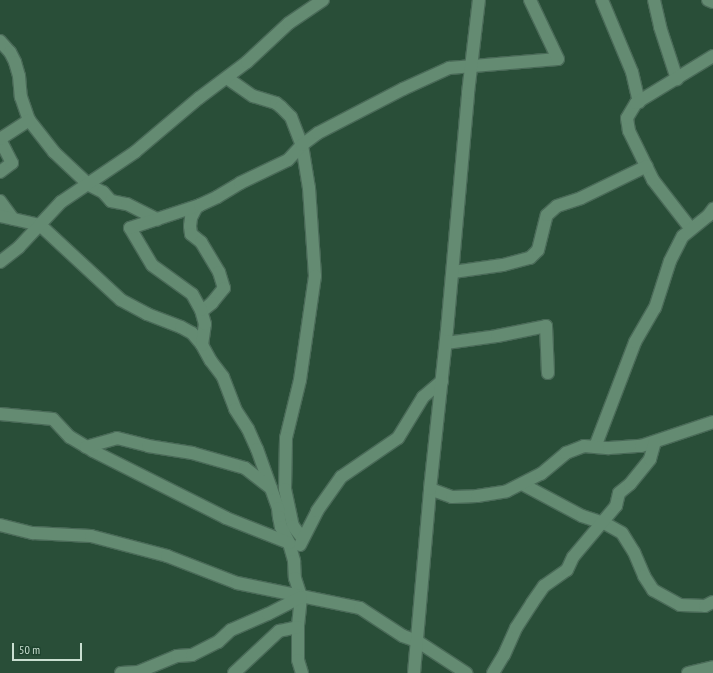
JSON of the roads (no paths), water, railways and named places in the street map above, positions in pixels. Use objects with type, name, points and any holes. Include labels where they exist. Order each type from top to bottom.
[{"type":"street","points":[[0,262],[19,247],[61,202],[89,185],[136,152],[199,98],[247,62],[289,23],[323,0]]},
{"type":"street","points":[[414,673],[430,489],[446,343],[471,66],[479,0]]},
{"type":"street","points":[[202,345],[205,324],[202,312],[192,294],[184,287],[173,281],[147,259],[142,246],[130,228],[200,205],[217,197],[240,182],[288,160],[302,145],[318,133],[403,89],[449,68],[558,59],[530,0]]},
{"type":"street","points":[[602,0],[632,72],[638,102]]},
{"type":"street","points":[[654,0],[660,27],[677,79]]},
{"type":"street","points":[[708,0],[713,2]]},
{"type":"street","points":[[0,41],[10,52],[15,62],[19,76],[21,97],[29,120],[54,152],[89,185],[103,192],[111,200],[127,204],[157,219]]},
{"type":"street","points":[[691,230],[653,180],[629,131],[627,118],[638,102],[713,56]]},
{"type":"street","points":[[227,78],[253,96],[276,103],[281,107],[291,117],[302,145],[309,188],[315,276],[300,380],[286,438],[285,489],[293,526],[303,539]]},
{"type":"street","points":[[0,172],[12,163],[0,139],[29,120]]},
{"type":"street","points":[[452,272],[503,265],[530,258],[538,250],[548,216],[557,206],[581,198],[646,166]]},
{"type":"street","points":[[0,201],[13,219]]},
{"type":"street","points":[[200,205],[196,208],[191,218],[191,234],[201,242],[219,272],[224,288],[212,303],[202,312]]},
{"type":"street","points":[[595,447],[634,342],[655,308],[670,262],[683,236],[708,216],[713,209]]},
{"type":"street","points":[[0,216],[40,225],[121,300],[147,314],[181,327],[192,333],[202,345],[211,361],[223,377],[235,409],[251,435],[272,489],[278,508],[278,517],[289,543],[293,559],[295,578],[301,597],[298,627],[298,660],[302,673]]},
{"type":"street","points":[[446,343],[497,336],[546,326],[548,373]]},
{"type":"street","points":[[293,559],[317,511],[341,478],[398,438],[423,397],[442,381]]},
{"type":"street","points":[[0,414],[53,419],[70,437],[86,447],[226,518],[289,543]]},
{"type":"street","points":[[430,489],[452,498],[507,491],[541,474],[566,453],[584,446],[641,446],[713,422]]},
{"type":"street","points":[[86,447],[117,438],[148,446],[192,453],[245,468],[272,489]]},
{"type":"street","points":[[493,673],[504,655],[516,628],[544,586],[567,570],[573,557],[616,506],[619,493],[630,484],[650,459],[655,442]]},
{"type":"street","points":[[522,484],[582,516],[602,523],[622,533],[634,552],[644,576],[654,590],[680,605],[706,606],[713,602]]},
{"type":"street","points":[[0,524],[33,533],[91,536],[167,556],[236,583],[360,608],[403,636],[417,641],[466,673]]},
{"type":"street","points":[[121,673],[138,672],[177,656],[192,655],[218,642],[231,630],[268,614],[301,597]]},
{"type":"street","points":[[234,673],[279,631],[298,627]]},
{"type":"street","points":[[688,673],[713,667]]}]
